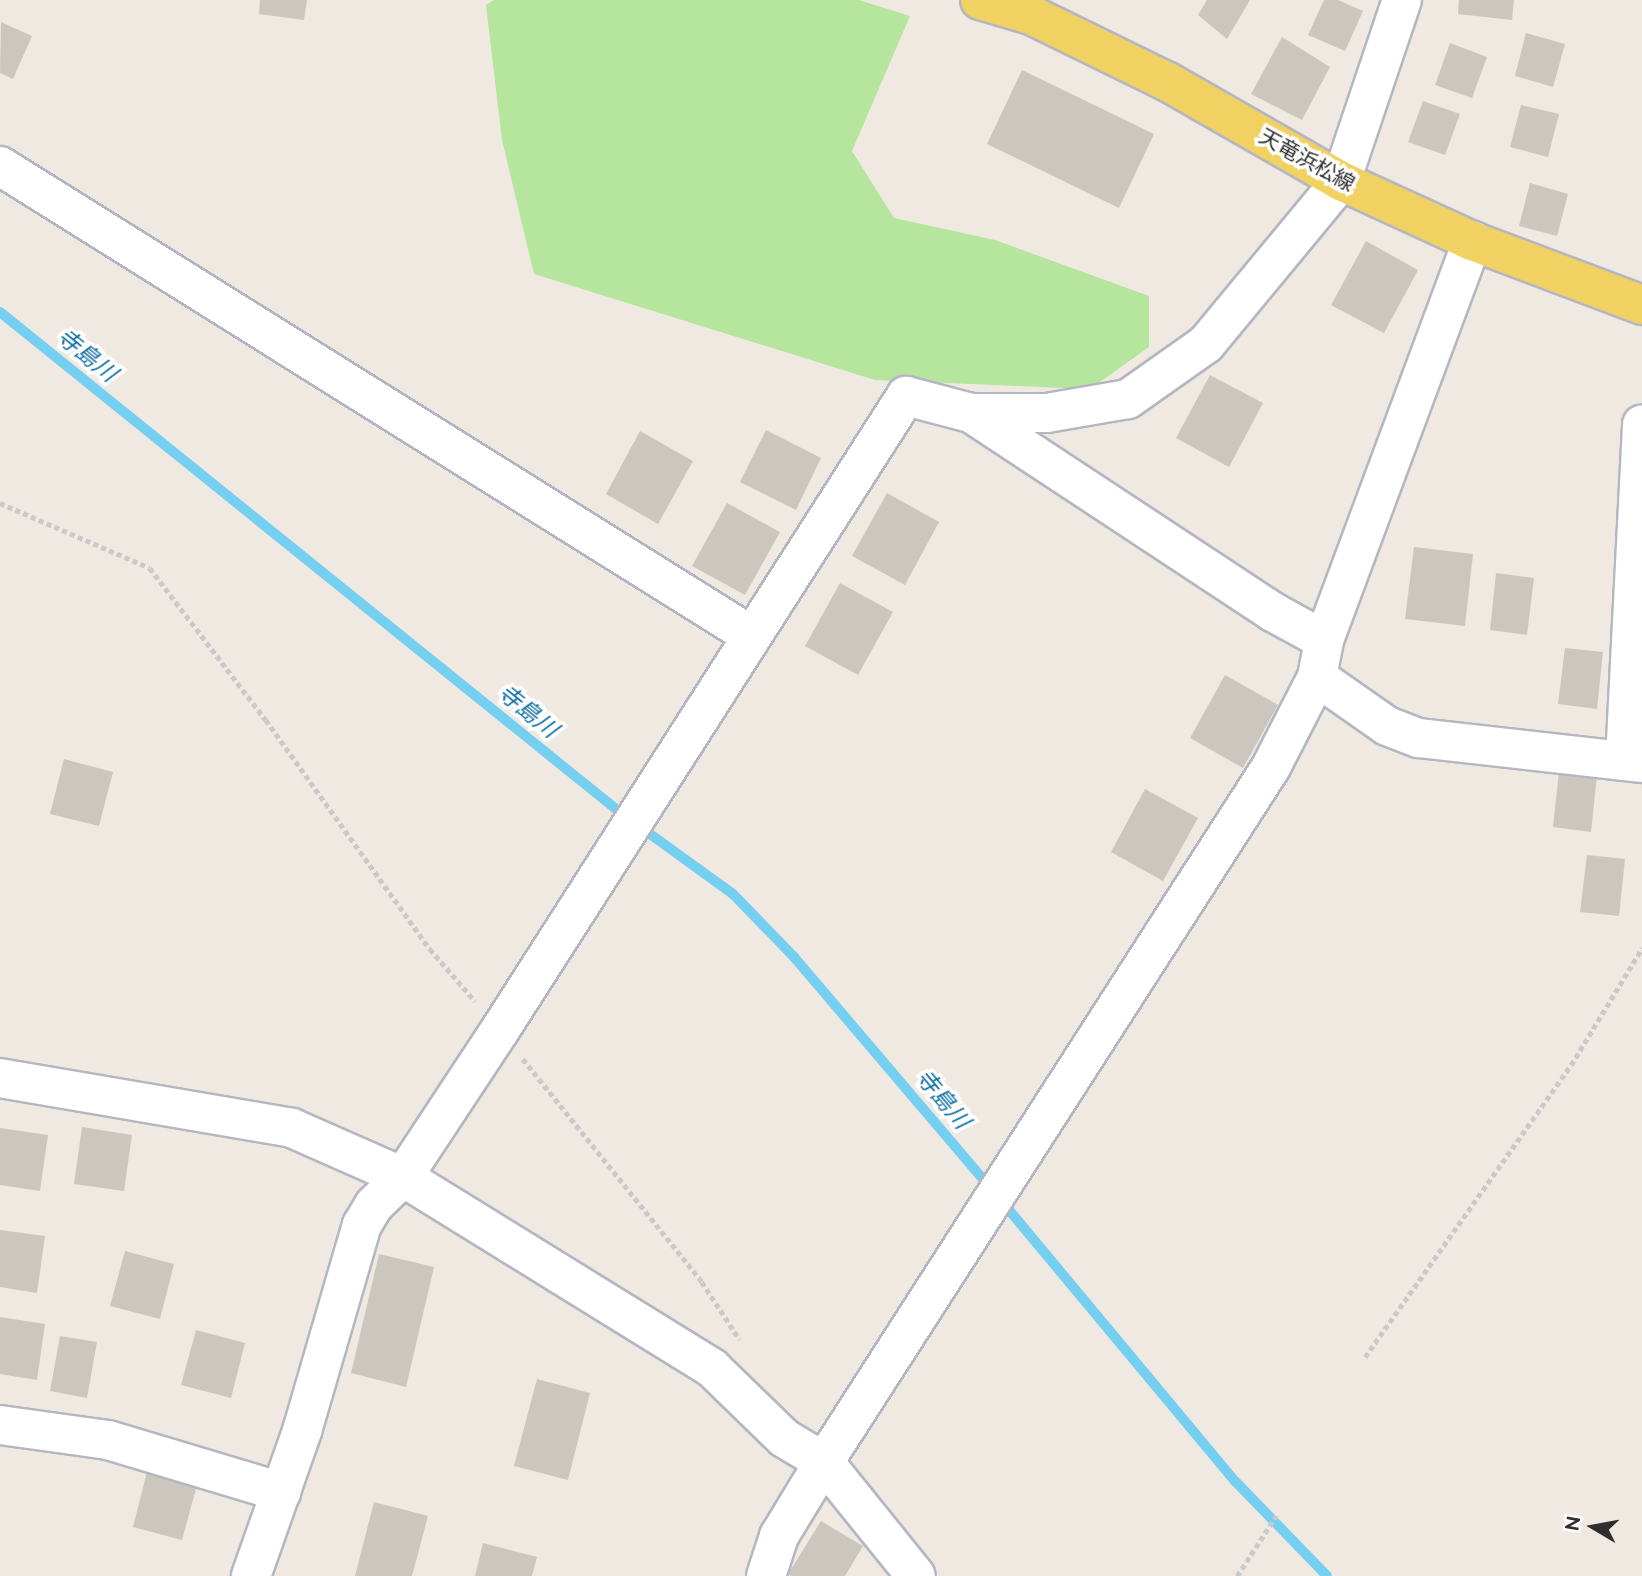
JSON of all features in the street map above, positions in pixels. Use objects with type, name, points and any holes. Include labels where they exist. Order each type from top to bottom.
[{"type":"main road","name":"天竜浜松線","points":[[979,0],[1031,15],[1168,82],[1341,181],[1472,240],[1642,304]]},
{"type":"street","points":[[251,1576],[281,1492],[362,1224],[374,1205],[403,1177],[500,1030],[905,396],[971,413],[1047,413],[1128,399],[1206,344],[1341,181],[1402,0]]},
{"type":"street","points":[[0,166],[752,636]]},
{"type":"street","points":[[766,1576],[779,1536],[824,1462],[1271,766],[1317,677],[1324,640],[1472,240]]},
{"type":"street","points":[[971,413],[1273,612],[1324,640]]},
{"type":"street","points":[[1317,677],[1387,726],[1419,738],[1634,762],[1642,424]]},
{"type":"street","points":[[0,1078],[282,1125],[349,1150],[403,1177],[712,1367],[784,1438],[824,1462],[916,1576]]},
{"type":"street","points":[[0,1424],[108,1440],[281,1492]]},
{"type":"path","points":[[0,503],[150,568],[266,720],[430,949],[500,1030],[702,1282],[747,1350]]},
{"type":"path","points":[[1366,1357],[1571,1065],[1642,948]]},
{"type":"path","points":[[1237,1576],[1276,1516]]},
{"type":"green space","points":[[494,0],[859,0],[910,16],[852,151],[894,218],[995,240],[1149,296],[1149,347],[1090,389],[875,380],[534,274],[502,140],[486,5]]},
{"type":"building","points":[[260,0],[307,0],[304,20],[259,14]]},
{"type":"building","points":[[1207,0],[1250,0],[1227,39],[1198,15]]},
{"type":"building","points":[[1324,0],[1338,0],[1363,11],[1345,51],[1308,35]]},
{"type":"building","points":[[1459,0],[1514,0],[1512,20],[1458,14]]},
{"type":"building","points":[[1,22],[32,36],[13,79],[0,73]]},
{"type":"building","points":[[1526,33],[1565,44],[1553,87],[1515,76]]},
{"type":"building","points":[[1282,37],[1330,67],[1302,120],[1251,94]]},
{"type":"building","points":[[1450,43],[1487,57],[1472,98],[1435,85]]},
{"type":"building","points":[[1022,70],[1154,134],[1119,208],[987,144]]},
{"type":"building","points":[[1423,101],[1460,114],[1445,155],[1408,142]]},
{"type":"building","points":[[1521,105],[1559,114],[1548,157],[1510,147]]},
{"type":"building","points":[[1530,183],[1568,194],[1557,236],[1519,226]]},
{"type":"building","points":[[1366,241],[1418,270],[1384,333],[1331,305]]},
{"type":"building","points":[[1210,375],[1263,403],[1229,467],[1176,438]]},
{"type":"building","points":[[766,430],[821,458],[796,510],[740,482]]},
{"type":"building","points":[[640,431],[693,461],[658,524],[606,494]]},
{"type":"building","points":[[887,493],[939,522],[905,585],[852,556]]},
{"type":"building","points":[[727,503],[780,532],[745,595],[692,566]]},
{"type":"building","points":[[1414,547],[1473,554],[1465,626],[1405,619]]},
{"type":"building","points":[[1496,573],[1534,578],[1527,635],[1490,630]]},
{"type":"building","points":[[840,583],[893,612],[858,675],[805,646]]},
{"type":"building","points":[[1565,648],[1603,652],[1597,709],[1558,704]]},
{"type":"building","points":[[1225,675],[1278,705],[1243,768],[1190,738]]},
{"type":"building","points":[[64,759],[113,772],[99,826],[50,814]]},
{"type":"building","points":[[1559,771],[1597,775],[1591,832],[1553,827]]},
{"type":"building","points":[[1145,789],[1198,818],[1163,881],[1111,852]]},
{"type":"building","points":[[1587,855],[1625,859],[1619,916],[1580,912]]},
{"type":"building","points":[[82,1127],[132,1135],[124,1191],[74,1184]]},
{"type":"building","points":[[0,1128],[48,1135],[40,1191],[0,1185]]},
{"type":"building","points":[[0,1230],[45,1236],[37,1293],[0,1287]]},
{"type":"building","points":[[125,1251],[174,1264],[160,1319],[110,1306]]},
{"type":"building","points":[[379,1254],[434,1267],[406,1387],[351,1373]]},
{"type":"building","points":[[0,1317],[45,1324],[37,1380],[0,1374]]},
{"type":"building","points":[[196,1330],[245,1343],[231,1398],[181,1385]]},
{"type":"building","points":[[60,1336],[97,1342],[87,1398],[50,1391]]},
{"type":"building","points":[[537,1379],[590,1393],[568,1480],[514,1466]]},
{"type":"building","points":[[147,1472],[197,1485],[182,1540],[133,1527]]},
{"type":"building","points":[[374,1502],[428,1516],[412,1576],[355,1576]]},
{"type":"building","points":[[821,1521],[863,1546],[845,1576],[791,1576],[788,1574]]},
{"type":"building","points":[[483,1543],[537,1557],[532,1576],[475,1576]]},
{"type":"waterway","name":"寺島川","points":[[0,312],[621,813],[733,894],[794,957],[988,1185]]},
{"type":"waterway","name":"寺島川","points":[[1004,1204],[1235,1481],[1327,1576]]}]
